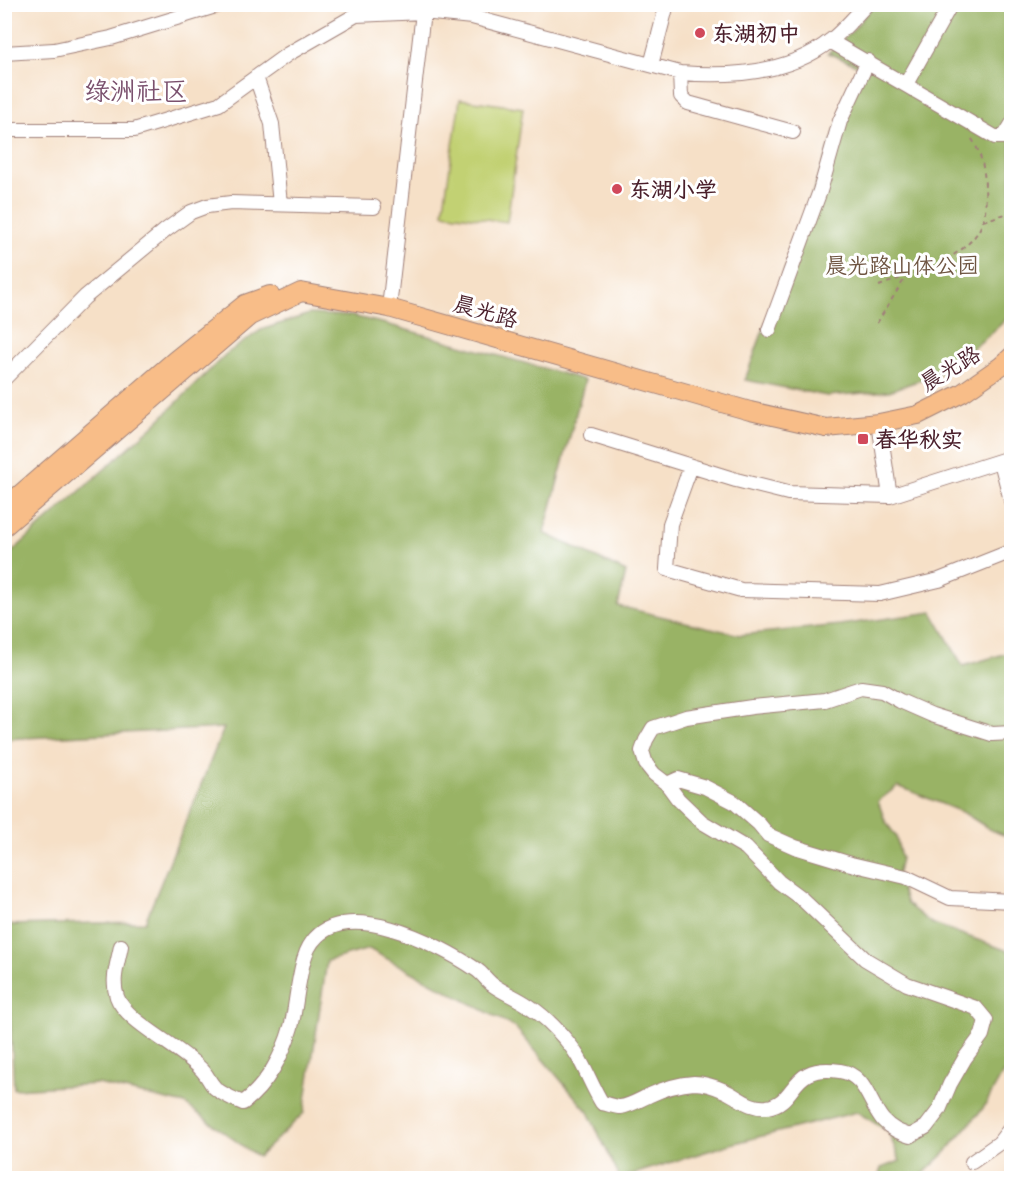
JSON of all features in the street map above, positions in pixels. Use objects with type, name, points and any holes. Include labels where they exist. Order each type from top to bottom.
[{"type":"main road","name":"晨光路","points":[[4,508],[175,360],[245,304],[302,282],[390,302],[753,401],[828,419],[876,415],[916,406],[958,386],[1011,345]]},
{"type":"main road","name":"晨光路","points":[[4,527],[250,316],[301,292],[390,302],[750,411],[826,428],[879,423],[918,415],[954,397],[1001,366],[1011,356]]},
{"type":"street","points":[[4,53],[54,50],[111,38],[222,4]]},
{"type":"street","points":[[651,65],[667,4]]},
{"type":"street","points":[[4,130],[134,130],[219,104],[288,54],[356,15],[422,8],[472,17],[680,72],[710,75],[739,74],[766,69],[813,52],[830,41],[867,4]]},
{"type":"street","points":[[906,84],[951,4]]},
{"type":"street","points":[[390,302],[422,8]]},
{"type":"street","points":[[830,41],[868,61],[995,137],[1004,137],[1011,124]]},
{"type":"street","points":[[769,330],[820,191],[840,121],[868,61]]},
{"type":"street","points":[[680,72],[681,96],[688,103],[793,132]]},
{"type":"street","points":[[256,77],[272,124],[280,204]]},
{"type":"street","points":[[4,379],[85,297],[191,212],[207,206],[231,203],[374,207]]},
{"type":"street","points":[[879,423],[890,496]]},
{"type":"street","points":[[591,435],[736,480],[788,493],[890,496],[1006,460],[1011,504]]},
{"type":"street","points":[[691,466],[670,524],[667,569],[741,590],[880,594],[939,580],[1011,551]]},
{"type":"street","points":[[121,946],[114,978],[117,999],[132,1016],[186,1055],[202,1070],[214,1087],[230,1098],[243,1103],[257,1093],[281,1053],[291,1025],[294,1002],[309,947],[323,931],[350,922],[371,923],[428,942],[455,956],[480,972],[492,985],[528,1006],[548,1021],[567,1041],[587,1071],[602,1103],[620,1107],[679,1085],[696,1083],[727,1092],[741,1102],[768,1107],[781,1100],[806,1073],[821,1069],[842,1071],[854,1075],[864,1086],[882,1119],[895,1131],[910,1136],[926,1127],[939,1110],[964,1058],[982,1035],[986,1020],[976,1008],[907,984],[865,959],[802,899],[779,882],[746,848],[702,822],[678,799],[667,784],[654,774],[646,764],[642,752],[653,728],[686,717],[719,711],[825,700],[861,688],[882,691],[932,715],[993,734],[1011,733]]},
{"type":"street","points":[[667,784],[678,779],[705,786],[734,802],[768,835],[795,847],[851,864],[906,877],[950,897],[1011,901]]},
{"type":"street","points":[[972,1162],[999,1143],[1011,1126]]},
{"type":"path","points":[[879,286],[940,262],[965,247],[983,221],[986,200],[984,166],[978,151],[964,129],[961,118]]},
{"type":"path","points":[[983,221],[1011,212]]},
{"type":"path","points":[[877,323],[907,275]]},
{"type":"green space","name":"晨光路山体公园","points":[[873,5],[1011,5],[1011,315],[943,372],[889,391],[827,396],[745,380],[859,66],[828,53],[853,30]]},
{"type":"green space","points":[[460,99],[523,108],[507,222],[443,213]]},
{"type":"green space","points":[[309,314],[352,316],[386,324],[585,380],[544,533],[626,572],[618,606],[740,635],[840,625],[932,612],[963,666],[1011,652],[1011,838],[991,830],[964,813],[898,786],[878,801],[885,821],[896,836],[901,858],[897,877],[907,904],[931,923],[1011,952],[1011,1074],[1003,1073],[984,1107],[945,1153],[919,1178],[878,1178],[881,1168],[900,1161],[888,1131],[857,1112],[731,1144],[620,1178],[588,1112],[515,1027],[369,949],[327,961],[304,1113],[258,1157],[185,1104],[98,1084],[14,1089],[5,925],[145,922],[224,728],[5,739],[5,558],[155,424],[226,354],[261,330]]},
{"type":"place","name":"东湖初中","points":[[700,33]]},
{"type":"place","name":"东湖小学","points":[[617,189]]},
{"type":"place","name":"春华秋实","points":[[863,439]]},
{"type":"district","name":"绿洲社区","points":[[136,90]]}]
